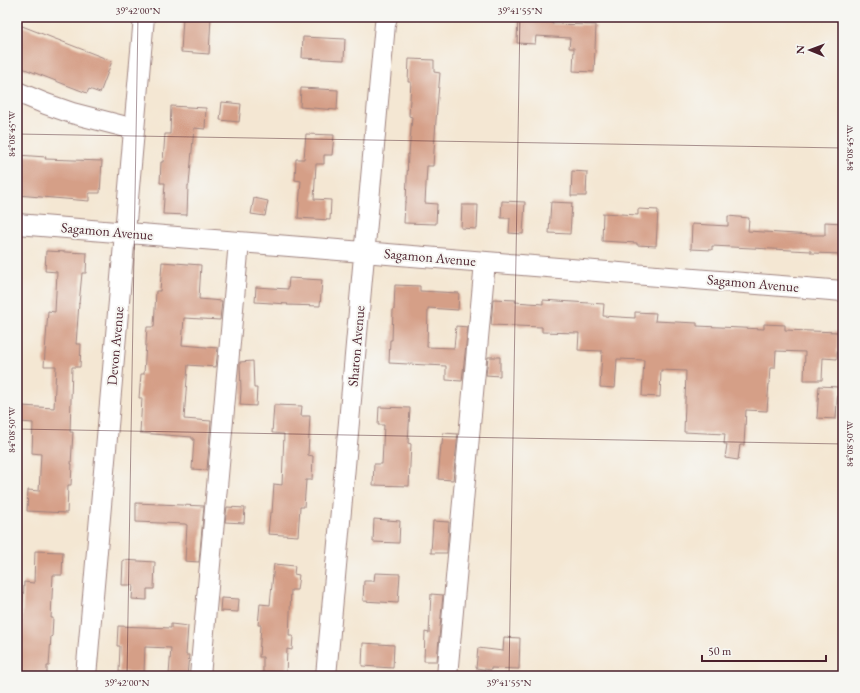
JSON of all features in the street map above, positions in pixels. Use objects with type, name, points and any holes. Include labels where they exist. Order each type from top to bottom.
[{"type":"street","name":"Devon Avenue","points":[[86,676],[144,17]]},
{"type":"street","name":"Sharon Avenue","points":[[326,676],[385,24],[387,17]]},
{"type":"street","points":[[17,92],[72,113],[134,129]]},
{"type":"street","name":"Sagamon Avenue","points":[[17,224],[843,291]]},
{"type":"street","points":[[200,676],[239,242]]},
{"type":"street","points":[[447,676],[485,262]]},
{"type":"building","points":[[183,17],[211,17],[209,54],[181,52]]},
{"type":"building","points":[[518,17],[552,17],[552,24],[596,25],[594,72],[573,71],[574,48],[569,48],[570,38],[536,36],[535,44],[517,43]]},
{"type":"building","points":[[17,24],[112,61],[100,93],[89,89],[87,93],[17,66]]},
{"type":"building","points":[[303,37],[345,39],[344,60],[302,58]]},
{"type":"building","points":[[409,59],[434,60],[434,72],[440,73],[433,166],[427,166],[425,203],[437,204],[436,224],[404,223],[408,154],[412,117],[409,116],[411,82],[408,82]]},
{"type":"building","points":[[301,88],[338,90],[337,110],[300,107]]},
{"type":"building","points":[[222,102],[241,104],[239,122],[220,120]]},
{"type":"building","points":[[171,106],[206,108],[205,129],[194,128],[188,185],[187,215],[163,214],[165,183],[160,183],[161,162],[163,162],[165,134],[170,134]]},
{"type":"building","points":[[306,134],[334,135],[332,155],[324,155],[324,164],[316,164],[314,199],[331,200],[330,220],[298,218],[301,181],[295,180],[296,159],[304,159]]},
{"type":"building","points":[[17,155],[46,157],[45,159],[102,161],[100,193],[89,193],[89,201],[17,195]]},
{"type":"building","points":[[572,171],[587,172],[586,196],[571,196]]},
{"type":"building","points":[[254,198],[268,201],[265,216],[251,214]]},
{"type":"building","points":[[502,201],[525,202],[523,234],[509,233],[510,218],[501,218]]},
{"type":"building","points":[[551,202],[572,203],[570,234],[549,233]]},
{"type":"building","points":[[462,205],[478,205],[477,229],[461,228]]},
{"type":"building","points":[[638,209],[658,210],[656,246],[637,245],[637,243],[602,241],[603,213],[638,215]]},
{"type":"building","points":[[728,216],[749,218],[748,231],[812,235],[825,235],[825,222],[843,223],[843,254],[712,246],[712,250],[691,249],[692,224],[728,226]]},
{"type":"building","points":[[46,251],[87,253],[86,273],[82,273],[76,344],[81,344],[80,367],[72,367],[70,432],[73,432],[72,464],[71,485],[68,485],[67,513],[27,511],[28,490],[39,491],[41,454],[32,453],[33,423],[21,422],[22,406],[54,408],[56,366],[44,366],[48,311],[55,312],[57,272],[45,271]]},
{"type":"building","points":[[162,262],[201,265],[199,299],[222,301],[220,320],[184,318],[182,345],[218,348],[216,367],[188,365],[184,419],[211,421],[207,470],[192,469],[194,439],[192,439],[192,437],[140,433],[142,398],[139,398],[141,374],[144,374],[147,327],[154,327],[156,291],[160,291]]},
{"type":"building","points":[[289,278],[322,280],[320,306],[255,302],[256,287],[288,289]]},
{"type":"building","points":[[395,285],[420,286],[420,291],[459,293],[458,310],[428,308],[427,347],[454,348],[456,326],[468,327],[462,381],[446,380],[446,366],[389,363],[390,340],[392,340]]},
{"type":"building","points":[[493,299],[516,300],[515,302],[543,304],[543,300],[604,304],[603,316],[635,318],[635,312],[656,313],[655,321],[697,323],[697,326],[764,329],[764,324],[785,325],[785,330],[838,332],[837,359],[823,358],[822,380],[804,380],[805,352],[776,351],[775,368],[770,368],[767,411],[746,410],[744,445],[740,445],[738,460],[725,458],[727,444],[724,444],[725,434],[684,432],[686,371],[661,370],[660,397],[642,396],[644,360],[617,359],[615,388],[600,387],[602,351],[578,350],[579,333],[542,332],[542,327],[491,325]]},
{"type":"building","points":[[488,357],[500,357],[500,376],[486,375]]},
{"type":"building","points":[[253,361],[254,388],[257,388],[256,406],[240,405],[240,362]]},
{"type":"building","points":[[819,386],[838,387],[836,419],[817,418]]},
{"type":"building","points":[[274,405],[302,406],[301,416],[310,416],[308,455],[313,456],[312,480],[306,480],[304,507],[300,507],[298,536],[268,534],[270,513],[272,513],[274,484],[282,485],[284,434],[272,433]]},
{"type":"building","points":[[379,407],[410,408],[408,443],[411,444],[409,486],[373,485],[374,464],[382,464],[384,425],[378,425]]},
{"type":"building","points":[[443,433],[458,434],[453,480],[438,479]]},
{"type":"building","points":[[136,503],[204,506],[199,562],[185,561],[187,525],[136,522]]},
{"type":"building","points":[[227,507],[245,508],[244,523],[225,522]]},
{"type":"building","points":[[374,519],[400,521],[399,543],[373,542]]},
{"type":"building","points":[[433,521],[449,522],[447,553],[431,553]]},
{"type":"building","points":[[35,551],[63,552],[62,575],[53,575],[51,618],[53,618],[52,637],[51,636],[47,676],[19,676],[21,635],[17,635],[17,621],[22,622],[24,582],[34,583]]},
{"type":"building","points":[[123,560],[155,562],[154,589],[147,589],[147,600],[132,599],[133,585],[122,585]]},
{"type":"building","points":[[274,564],[295,566],[294,574],[299,575],[297,590],[291,590],[289,636],[293,636],[292,650],[287,649],[286,676],[263,676],[263,657],[259,657],[261,625],[258,625],[260,604],[270,605]]},
{"type":"building","points":[[375,573],[400,574],[398,603],[363,601],[364,581],[374,581]]},
{"type":"building","points":[[431,594],[443,595],[437,661],[424,661],[425,632],[429,633]]},
{"type":"building","points":[[221,598],[239,599],[238,612],[220,611]]},
{"type":"building","points":[[171,624],[188,626],[186,655],[189,655],[187,676],[169,675],[171,648],[145,647],[144,672],[119,672],[120,646],[117,646],[118,626],[171,628]]},
{"type":"building","points":[[504,637],[520,638],[519,669],[491,668],[491,670],[476,668],[478,648],[503,651]]},
{"type":"building","points":[[363,643],[394,645],[393,668],[362,666]]}]
